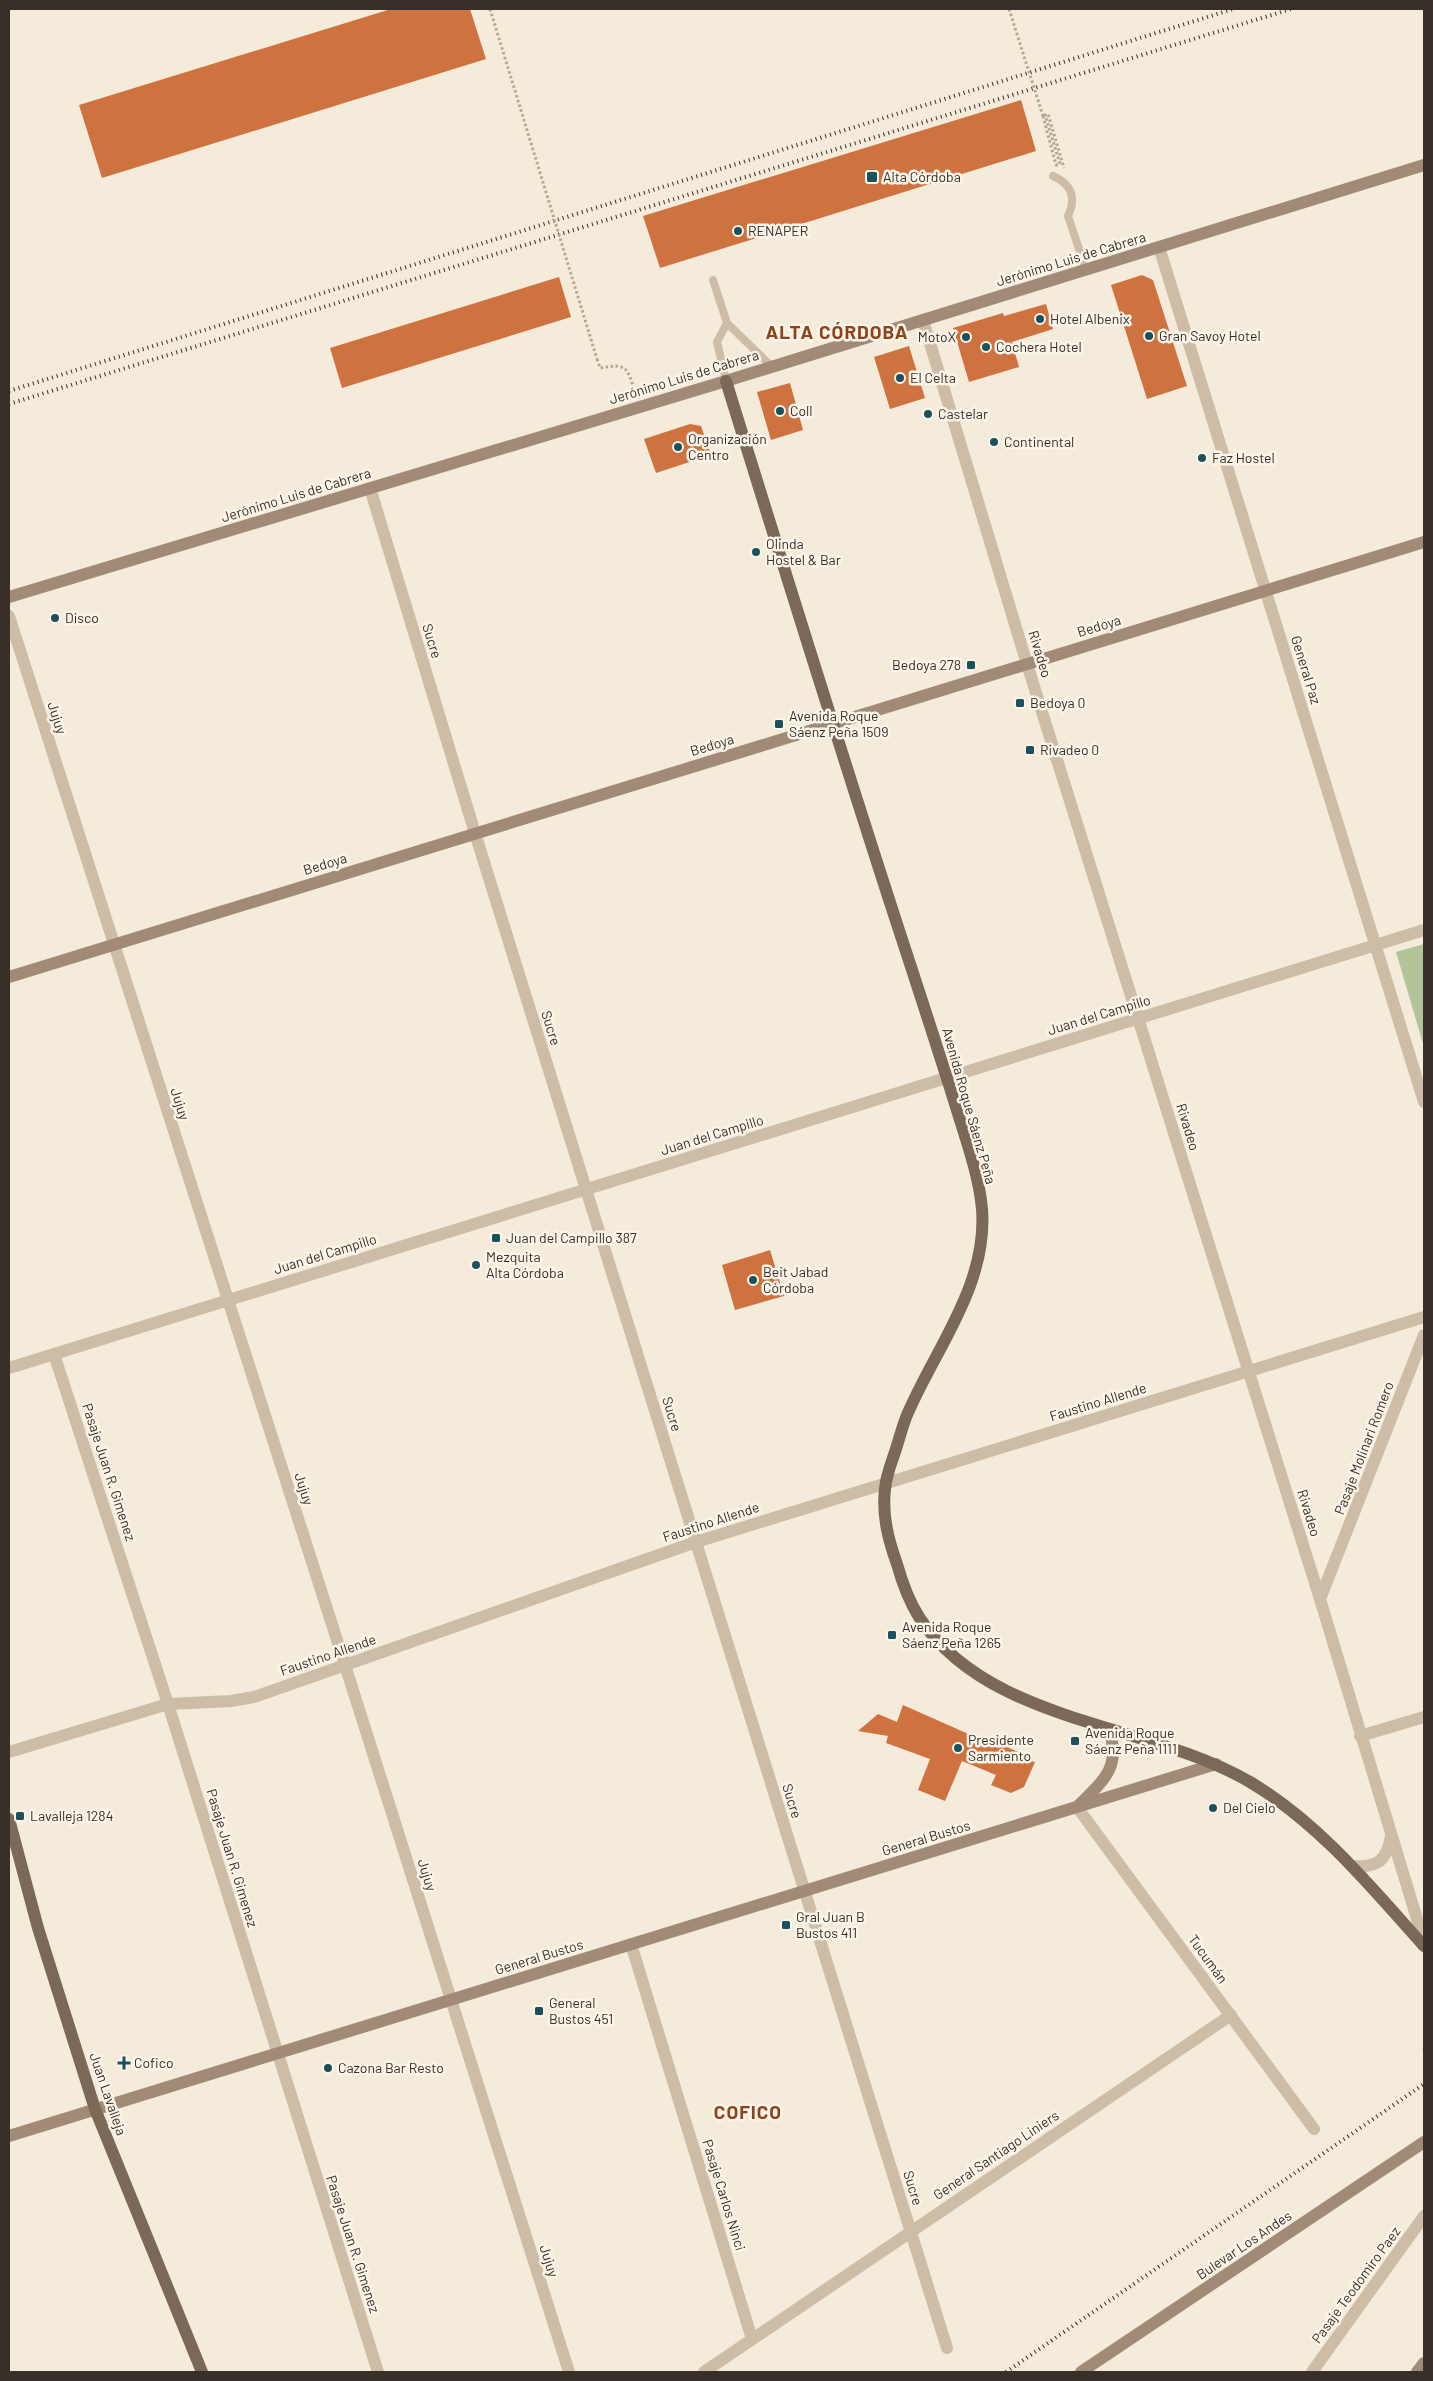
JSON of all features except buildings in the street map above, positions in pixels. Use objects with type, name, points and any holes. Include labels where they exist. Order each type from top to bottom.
[{"type":"main road","name":"Jerónimo Luis de Cabrera","points":[[9,597],[726,381],[1424,165]]},
{"type":"main road","name":"Avenida Roque Sáenz Peña","points":[[726,381],[831,724],[947,1078],[974,1166],[982,1212],[978,1259],[965,1297],[953,1328],[906,1416],[885,1484],[884,1512],[888,1537],[902,1581],[918,1616],[946,1650],[986,1679],[1031,1701],[1088,1723],[1179,1749],[1216,1764],[1249,1781],[1283,1804],[1311,1826],[1352,1866],[1424,1946]]},
{"type":"main road","name":"Bedoya","points":[[9,977],[1424,542]]},
{"type":"main road","name":"General Bustos","points":[[1078,1807],[1108,1776],[1113,1764],[1114,1743],[1109,1729]]},
{"type":"main road","name":"General Bustos","points":[[9,2136],[1216,1764]]},
{"type":"main road","name":"Juan Lavalleja","points":[[9,1819],[38,1928],[95,2108],[202,2372]]},
{"type":"main road","name":"Bulevar Los Andes","points":[[1081,2372],[1424,2142]]},
{"type":"main road","points":[[1417,2372],[1424,2363]]},
{"type":"street","name":"General Paz","points":[[1159,247],[1424,1102]]},
{"type":"street","name":"Rivadeo","points":[[923,320],[1027,664],[1320,1599],[1424,1942]]},
{"type":"street","name":"Sucre","points":[[370,488],[475,833],[947,2348]]},
{"type":"street","name":"Jujuy","points":[[9,616],[569,2372]]},
{"type":"street","name":"Juan del Campillo","points":[[9,1368],[1424,930]]},
{"type":"street","name":"Faustino Allende","points":[[9,1752],[168,1704],[231,1701],[254,1697],[696,1542],[1424,1317]]},
{"type":"street","name":"Pasaje Molinari Romero","points":[[1320,1599],[1424,1335]]},
{"type":"street","name":"Pasaje Juan R. Gimenez","points":[[54,1354],[168,1704],[378,2372]]},
{"type":"street","points":[[1360,1736],[1424,1717]]},
{"type":"street","name":"Tucumán","points":[[1078,1807],[1314,2129]]},
{"type":"street","points":[[1352,1866],[1365,1867],[1379,1863],[1389,1850],[1391,1835]]},
{"type":"street","name":"Pasaje Carlos Ninci","points":[[631,1944],[752,2339]]},
{"type":"street","name":"General Santiago Liniers","points":[[704,2372],[1231,2015]]},
{"type":"street","name":"Pasaje Teodomiro Paez","points":[[1312,2372],[1424,2216]]},
{"type":"lane","points":[[1053,176],[1063,181],[1070,188],[1073,197],[1068,216],[1086,270]]},
{"type":"lane","points":[[712,280],[727,323],[771,366]]},
{"type":"lane","points":[[726,381],[717,342],[727,323]]},
{"type":"path","points":[[490,9],[600,368],[618,364],[624,367],[629,372],[640,407]]},
{"type":"path","points":[[1009,9],[1043,116],[1056,165],[1060,164],[1045,115],[1048,114],[1070,188]]},
{"type":"green space","points":[[1424,944],[1424,1047],[1396,952]]},
{"type":"railway","points":[[9,391],[1233,9]]},
{"type":"railway","points":[[9,404],[1291,9]]},
{"type":"railway","points":[[1006,2372],[1424,2084]]},
{"type":"place","name":"Alta Córdoba","points":[[872,177]]},
{"type":"place","name":"RENAPER","points":[[738,231]]},
{"type":"place","name":"Hotel Albenix","points":[[1040,319]]},
{"type":"place","name":"Gran Savoy Hotel","points":[[1149,336]]},
{"type":"place","name":"MotoX","points":[[966,337]]},
{"type":"place","name":"Cochera Hotel","points":[[986,347]]},
{"type":"place","name":"El Celta","points":[[900,378]]},
{"type":"place","name":"Coll","points":[[780,411]]},
{"type":"place","name":"Castelar","points":[[928,414]]},
{"type":"place","name":"Continental","points":[[994,442]]},
{"type":"place","name":"Organización Centro","points":[[678,447]]},
{"type":"place","name":"Faz Hostel","points":[[1202,458]]},
{"type":"place","name":"Olinda Hostel & Bar","points":[[756,552]]},
{"type":"place","name":"Disco","points":[[55,618]]},
{"type":"place","name":"Bedoya 278","points":[[971,665]]},
{"type":"place","name":"Bedoya 0","points":[[1020,703]]},
{"type":"place","name":"Avenida Roque Sáenz Peña 1509","points":[[779,724]]},
{"type":"place","name":"Rivadeo 0","points":[[1030,750]]},
{"type":"place","name":"Juan del Campillo 387","points":[[496,1238]]},
{"type":"place","name":"Mezquita Alta Córdoba","points":[[476,1265]]},
{"type":"place","name":"Beit Jabad Córdoba","points":[[753,1280]]},
{"type":"place","name":"Avenida Roque Sáenz Peña 1265","points":[[892,1635]]},
{"type":"place","name":"Avenida Roque Sáenz Peña 1111","points":[[1075,1741]]},
{"type":"place","name":"Presidente Sarmiento","points":[[958,1748]]},
{"type":"place","name":"Del Cielo","points":[[1213,1808]]},
{"type":"place","name":"Lavalleja 1284","points":[[20,1816]]},
{"type":"place","name":"Gral Juan B Bustos 411","points":[[786,1925]]},
{"type":"place","name":"General Bustos 451","points":[[539,2011]]},
{"type":"place","name":"Cofico","points":[[124,2063]]},
{"type":"place","name":"Cazona Bar Resto","points":[[328,2068]]},
{"type":"district","name":"ALTA CÓRDOBA","points":[[837,332]]},
{"type":"district","name":"COFICO","points":[[748,2112]]}]
